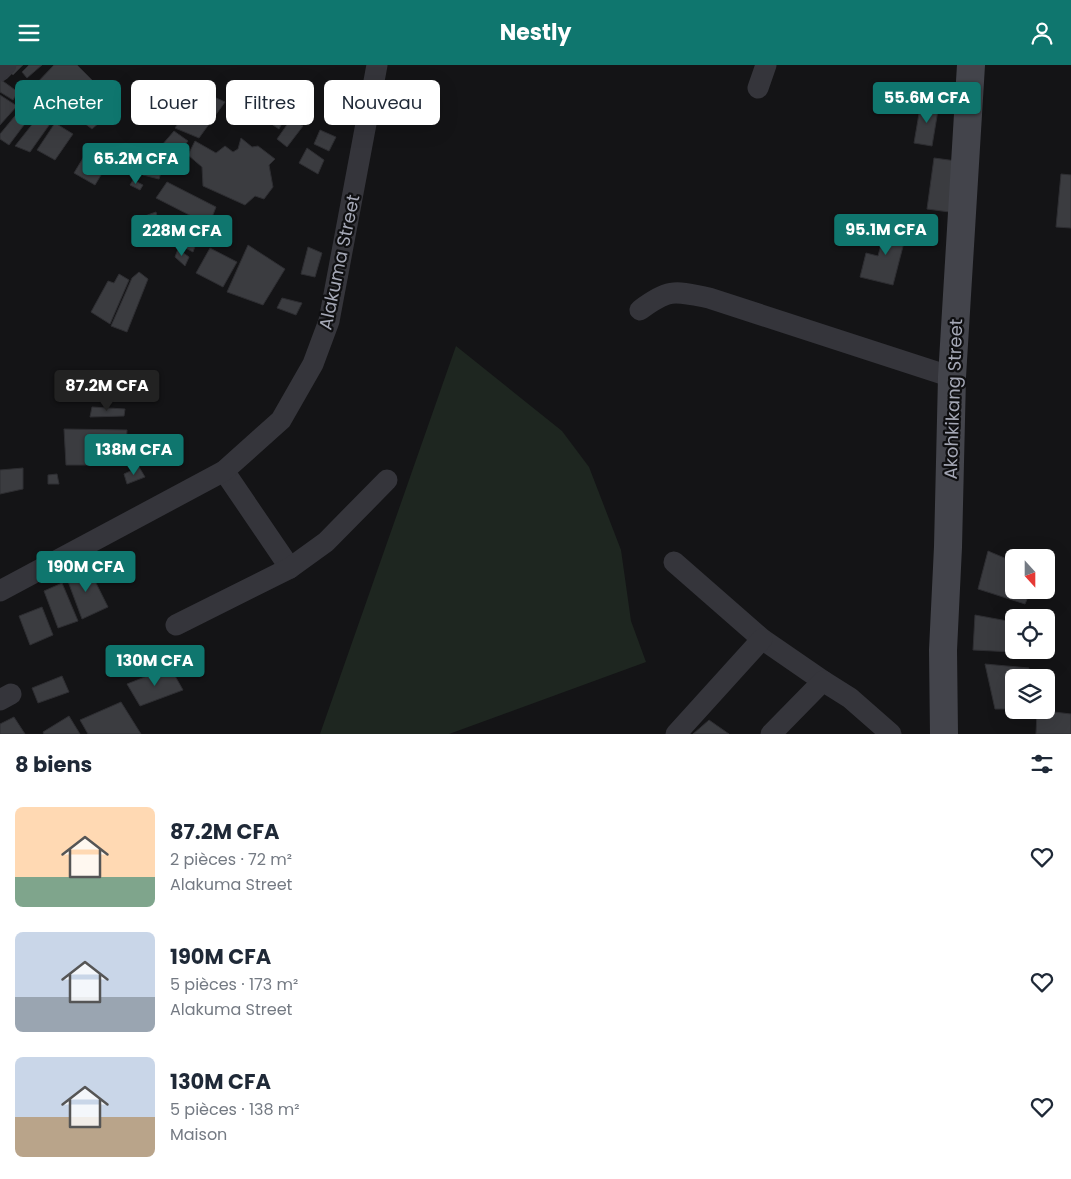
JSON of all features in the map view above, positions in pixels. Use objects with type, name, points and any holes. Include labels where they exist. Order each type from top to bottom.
[{"type":"street","points":[[0,71],[6,65]]},
{"type":"street","name":"Alakuma Street","points":[[0,591],[224,471],[281,420],[314,364],[329,321],[377,65]]},
{"type":"street","points":[[758,88],[766,65]]},
{"type":"street","name":"Akohkikang Street","points":[[944,734],[942,650],[948,537],[952,377],[970,65]]},
{"type":"street","points":[[640,310],[657,297],[677,292],[709,298],[952,377]]},
{"type":"street","points":[[224,471],[290,568]]},
{"type":"street","points":[[176,625],[290,568],[326,542],[387,480]]},
{"type":"street","points":[[674,562],[762,639],[850,698],[891,734]]},
{"type":"street","points":[[676,734],[762,639]]},
{"type":"street","points":[[771,734],[823,681]]},
{"type":"shaded area","points":[[456,346],[562,431],[589,467],[621,550],[631,621],[646,662],[449,734],[320,734]]},
{"type":"building","points":[[3,65],[23,65],[13,75]]},
{"type":"building","points":[[29,65],[42,65],[27,78],[22,72]]},
{"type":"building","points":[[54,65],[77,65],[92,80],[40,80]]},
{"type":"building","points":[[0,79],[15,90],[15,97],[13,100],[0,92]]},
{"type":"building","points":[[0,95],[15,105],[15,108],[0,125]]},
{"type":"building","points":[[216,98],[225,102],[216,114]]},
{"type":"building","points":[[921,102],[939,104],[932,146],[914,143]]},
{"type":"building","points":[[15,116],[15,125],[24,125],[9,145],[0,139],[0,134]]},
{"type":"building","points":[[32,125],[49,125],[30,152],[15,146]]},
{"type":"building","points":[[54,125],[58,125],[73,134],[55,160],[37,150]]},
{"type":"building","points":[[87,125],[96,125],[92,129]]},
{"type":"building","points":[[177,125],[208,125],[199,138],[175,128]]},
{"type":"building","points":[[273,125],[281,125],[279,129]]},
{"type":"building","points":[[287,125],[303,126],[287,147],[277,139]]},
{"type":"building","points":[[320,130],[336,137],[329,151],[314,144]]},
{"type":"building","points":[[174,131],[188,141],[174,159],[156,152]]},
{"type":"building","points":[[241,138],[252,147],[258,146],[275,159],[269,165],[273,187],[264,199],[255,196],[245,205],[203,186],[202,167],[188,155],[195,141],[216,153],[225,146],[233,152],[238,149]]},
{"type":"building","points":[[307,148],[324,160],[318,174],[299,163]]},
{"type":"building","points":[[86,153],[107,165],[95,185],[74,173]]},
{"type":"building","points":[[934,158],[964,162],[957,213],[927,209]]},
{"type":"building","points":[[146,163],[163,166],[159,179],[143,175]]},
{"type":"building","points":[[1061,174],[1071,175],[1071,228],[1056,227]]},
{"type":"building","points":[[133,180],[143,185],[140,190],[130,185]]},
{"type":"building","points":[[167,182],[216,207],[209,225],[156,198]]},
{"type":"building","points":[[156,212],[161,232],[150,236],[142,217]]},
{"type":"building","points":[[887,222],[908,227],[893,285],[860,277],[866,253],[878,256]]},
{"type":"building","points":[[186,235],[197,241],[193,252],[180,245]]},
{"type":"building","points":[[248,245],[285,269],[263,305],[227,292]]},
{"type":"building","points":[[308,247],[322,253],[315,277],[301,274]]},
{"type":"building","points":[[210,248],[237,262],[223,287],[196,273]]},
{"type":"building","points":[[178,249],[189,257],[185,266],[175,257]]},
{"type":"building","points":[[139,272],[148,279],[127,332],[111,326],[132,278]]},
{"type":"building","points":[[119,274],[129,280],[110,324],[91,312],[108,281],[114,283]]},
{"type":"building","points":[[282,298],[302,303],[296,315],[277,308]]},
{"type":"building","points":[[92,407],[125,409],[124,416],[90,417]]},
{"type":"building","points":[[64,429],[127,430],[125,465],[66,465]]},
{"type":"building","points":[[139,467],[145,477],[127,484],[124,474]]},
{"type":"building","points":[[23,468],[23,489],[0,494],[0,470]]},
{"type":"building","points":[[57,474],[59,484],[48,484],[48,475]]},
{"type":"building","points":[[988,551],[1005,558],[1005,598],[978,589]]},
{"type":"building","points":[[89,569],[108,607],[82,619],[66,576]]},
{"type":"building","points":[[62,583],[78,621],[58,628],[44,591]]},
{"type":"building","points":[[1009,599],[1027,599],[1025,604]]},
{"type":"building","points":[[42,607],[53,635],[30,645],[19,616]]},
{"type":"building","points":[[975,615],[1005,621],[1005,652],[973,650]]},
{"type":"building","points":[[985,664],[1029,668],[1005,669],[1005,709],[995,709]]},
{"type":"building","points":[[170,667],[183,690],[140,706],[127,684]]},
{"type":"building","points":[[62,676],[69,692],[38,703],[32,688]]},
{"type":"building","points":[[121,702],[141,734],[88,734],[80,720]]},
{"type":"building","points":[[1055,712],[1071,714],[1071,734],[1036,734],[1037,719],[1055,719]]},
{"type":"building","points":[[69,716],[80,734],[44,734],[43,732]]},
{"type":"building","points":[[14,717],[25,734],[0,734],[0,724]]},
{"type":"building","points":[[709,720],[729,734],[693,734]]}]
